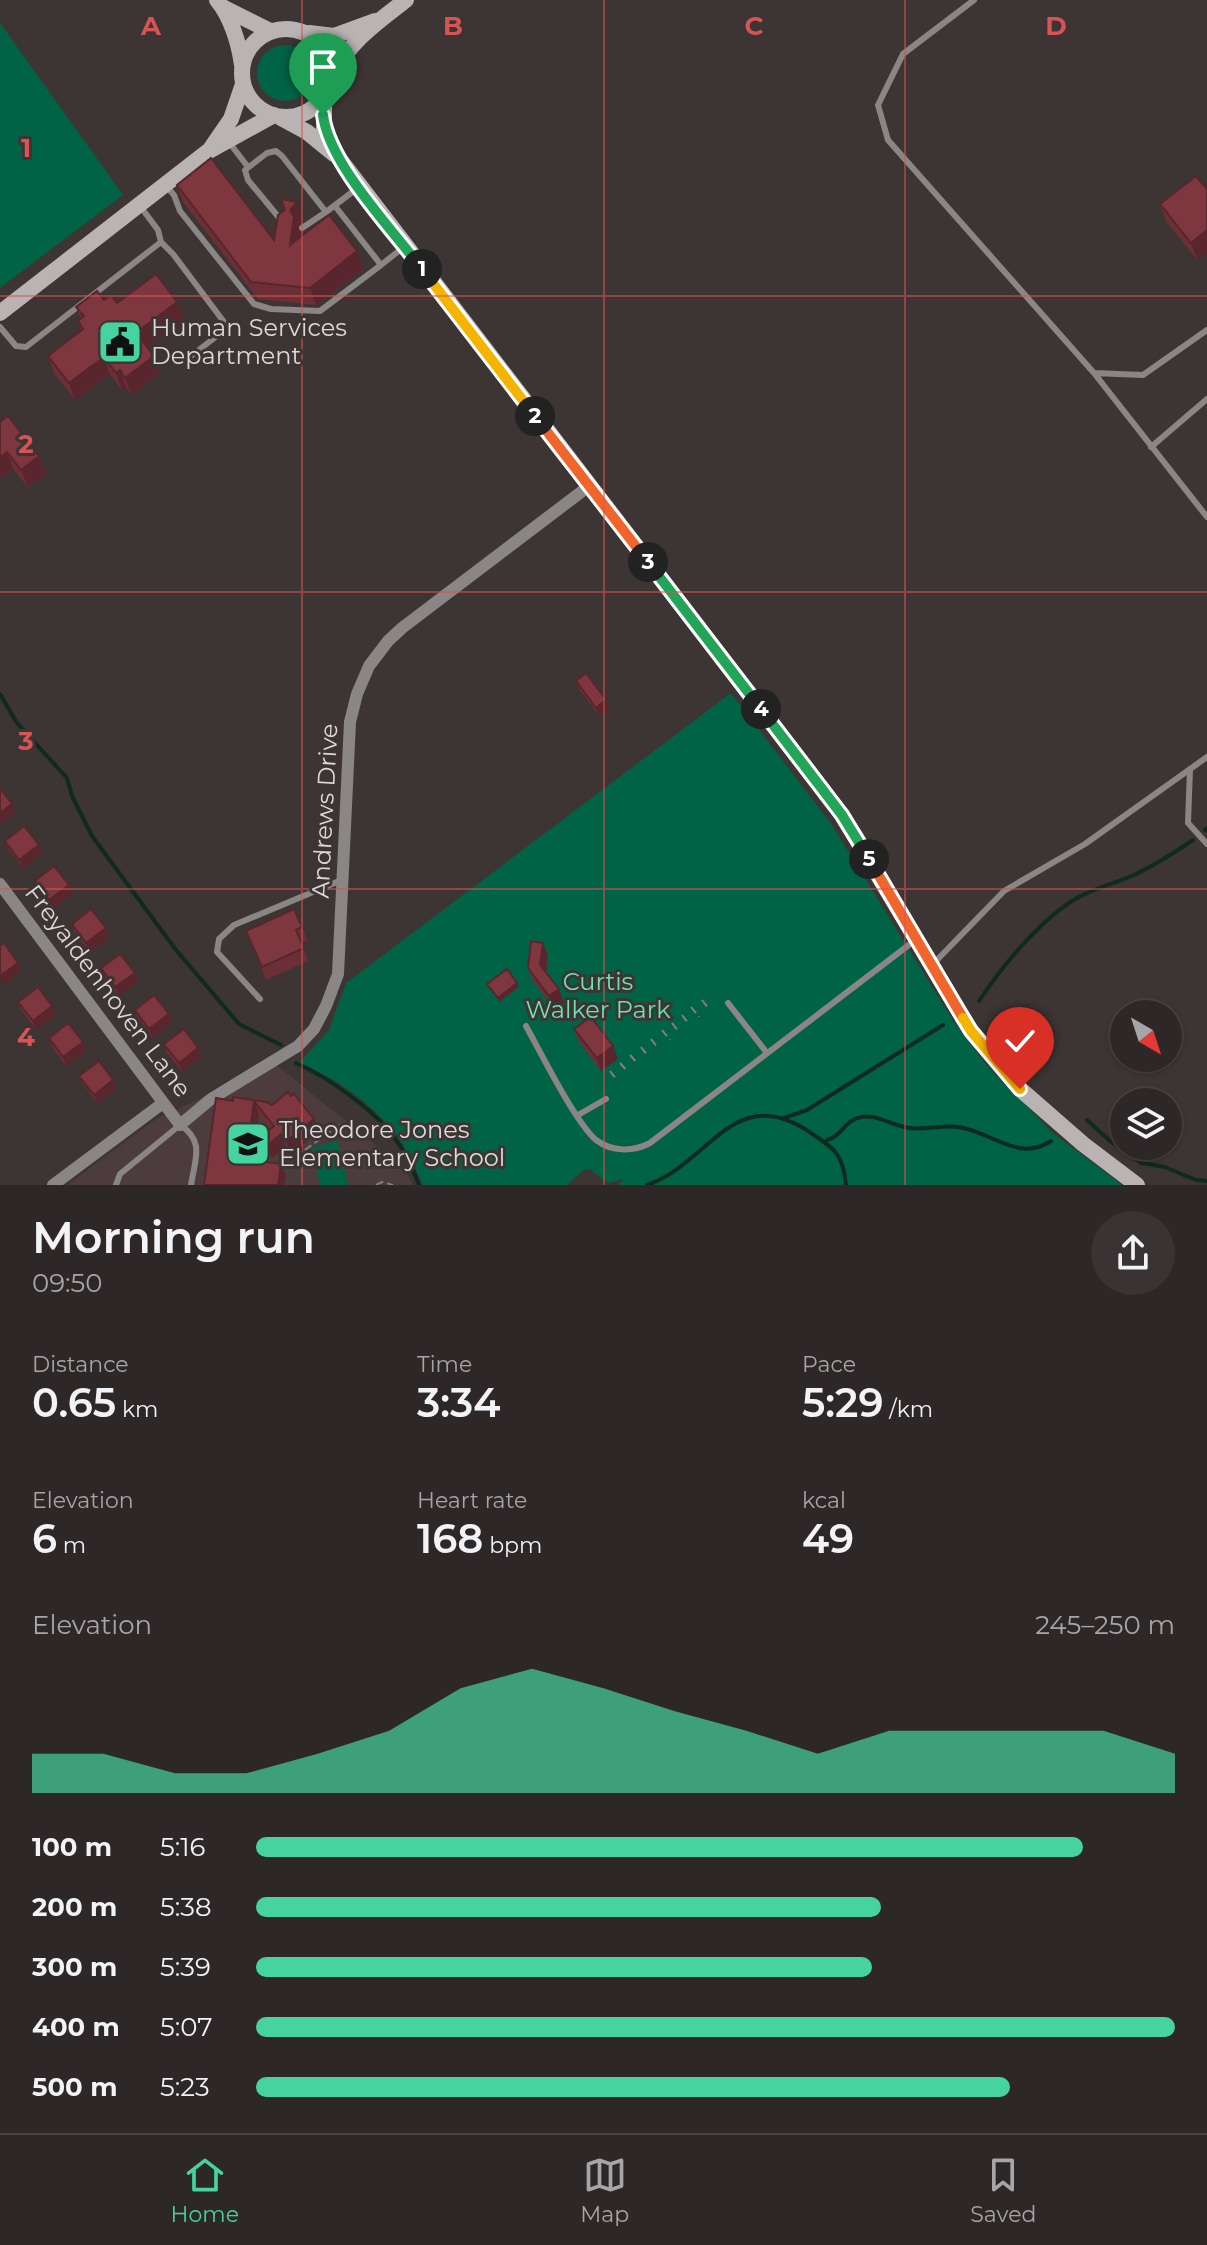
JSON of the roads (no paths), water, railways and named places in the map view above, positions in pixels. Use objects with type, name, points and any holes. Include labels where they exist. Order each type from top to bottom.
[{"type":"street","points":[[0,313],[207,152],[276,116],[305,113],[326,90],[347,52],[406,0]]},
{"type":"street","points":[[220,4],[270,31]]},
{"type":"street","points":[[207,152],[231,119],[243,84],[238,42],[220,4]]},
{"type":"street","points":[[242,67],[251,45],[270,31],[285,28],[334,36],[380,20]]},
{"type":"street","points":[[300,31],[322,46],[328,58],[324,128],[338,157],[842,815],[971,1031],[1020,1089],[1083,1144],[1137,1185]]},
{"type":"street","points":[[243,84],[256,106],[307,132],[338,157]]},
{"type":"street","name":"Andrews Drive","points":[[180,1125],[211,1099],[280,1059],[314,1029],[326,1006],[338,974],[350,722],[369,666],[402,628],[589,486]]},
{"type":"street","name":"Freyaldenhoven Lane","points":[[0,884],[180,1125]]},
{"type":"street","points":[[53,1185],[163,1103]]},
{"type":"lane","points":[[974,0],[903,54],[878,105],[888,140],[1094,373],[1207,517]]},
{"type":"lane","points":[[228,141],[248,167]]},
{"type":"lane","points":[[285,226],[248,180],[245,170],[267,153],[276,151],[326,212]]},
{"type":"lane","points":[[166,186],[174,195],[180,211],[254,304],[271,309],[320,311],[405,246]]},
{"type":"lane","points":[[302,228],[359,187]]},
{"type":"lane","points":[[140,206],[158,230],[161,242],[224,322],[222,332],[191,356]]},
{"type":"lane","points":[[335,206],[381,265]]},
{"type":"lane","points":[[0,327],[16,346],[26,347],[161,242]]},
{"type":"lane","points":[[1094,373],[1143,375],[1207,330]]},
{"type":"lane","points":[[1151,447],[1207,399]]},
{"type":"lane","points":[[932,965],[1004,891],[1085,844],[1207,757]]},
{"type":"lane","points":[[1190,769],[1188,823],[1207,844]]},
{"type":"lane","points":[[260,999],[217,952],[219,939],[234,925],[344,879]]},
{"type":"lane","points":[[526,1026],[591,1134],[606,1146],[624,1150],[642,1147],[917,939]]},
{"type":"lane","points":[[728,1003],[767,1053]]},
{"type":"lane","points":[[578,1115],[606,1099]]},
{"type":"lane","points":[[116,1185],[120,1174],[180,1125],[192,1132],[197,1142],[191,1185]]},
{"type":"waterway","points":[[0,694],[17,723],[67,778],[72,796],[92,836],[176,950],[239,1024],[281,1045]]},
{"type":"waterway","points":[[979,1001],[1023,944],[1063,907],[1084,894],[1142,871],[1193,840]]},
{"type":"waterway","points":[[784,1118],[807,1110],[943,1025]]},
{"type":"waterway","points":[[296,1063],[337,1086],[376,1117],[403,1150],[419,1185]]},
{"type":"waterway","points":[[647,1185],[669,1175],[723,1131],[741,1121],[761,1116],[784,1119],[826,1144],[840,1159],[846,1185]]},
{"type":"waterway","points":[[827,1140],[856,1119],[867,1117],[909,1128],[958,1127],[1027,1149],[1051,1141]]},
{"type":"waterway","points":[[1087,1120],[1142,1163],[1207,1181]]},
{"type":"place","name":"Human Services Department","points":[[120,342]]},
{"type":"place","name":"Theodore Jones Elementary School","points":[[248,1144]]},
{"type":"park label","name":"Curtis Walker Park","points":[[598,996]]}]
